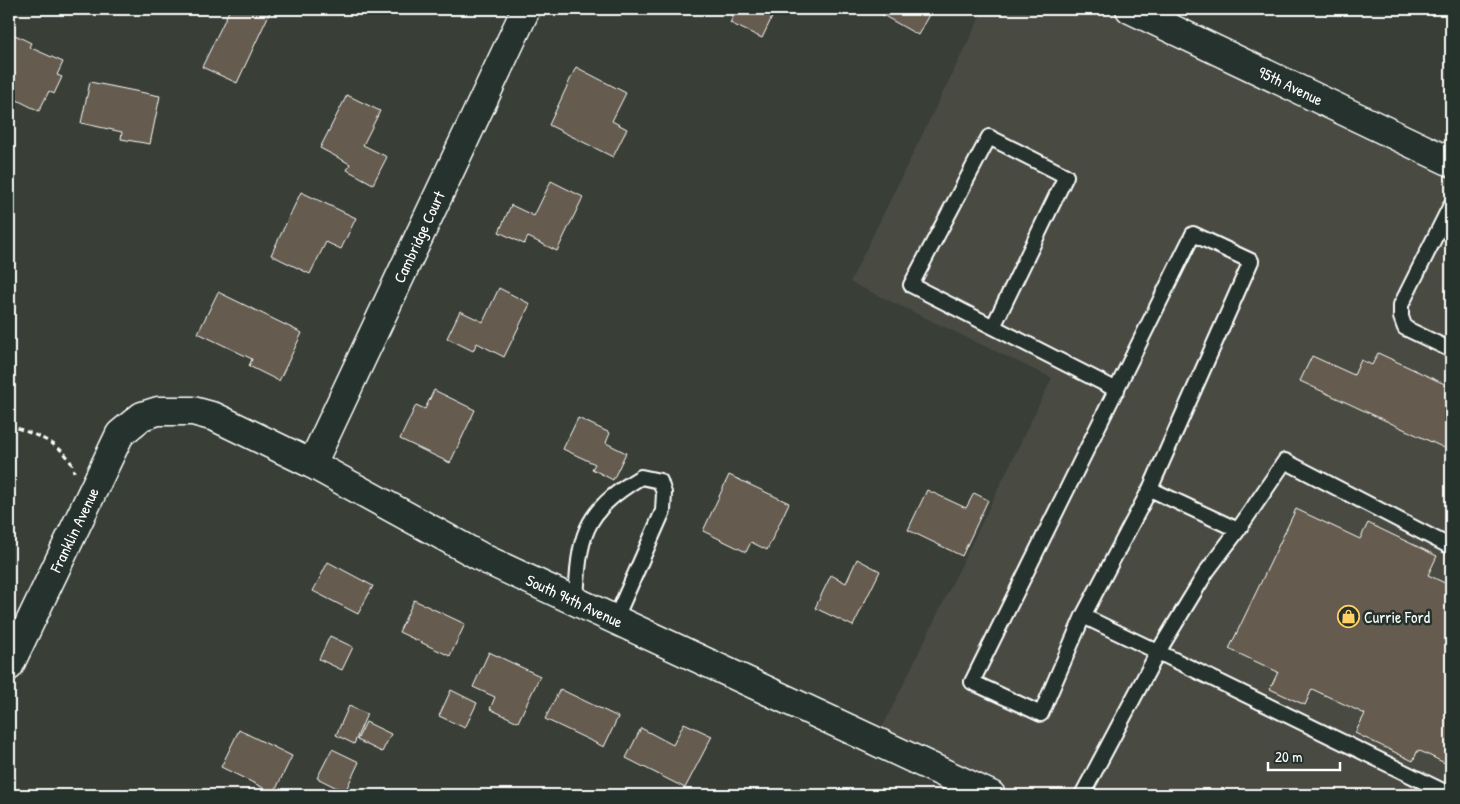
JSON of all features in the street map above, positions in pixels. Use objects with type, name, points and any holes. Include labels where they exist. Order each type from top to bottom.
[{"type":"street","name":"Cambridge Court","points":[[312,464],[526,9]]},
{"type":"street","name":"95th Avenue","points":[[1130,9],[1451,162]]},
{"type":"street","name":"South 94th Avenue","points":[[158,411],[193,411],[215,417],[312,464],[484,560],[991,795]]},
{"type":"street","name":"Franklin Avenue","points":[[9,666],[120,434],[142,416],[158,411]]},
{"type":"lane","points":[[993,327],[1066,176],[989,136],[911,285],[993,327],[1117,390]]},
{"type":"lane","points":[[1451,205],[1447,223],[1401,305],[1401,317],[1405,328],[1451,350]]},
{"type":"lane","points":[[1193,234],[1251,261],[1150,489],[1083,616],[1041,714],[972,682],[1117,390],[1193,234]]},
{"type":"lane","points":[[1082,795],[1158,652],[1207,571],[1238,530],[1285,461],[1451,547]]},
{"type":"lane","points":[[576,602],[578,560],[587,525],[597,511],[624,487],[641,477],[660,481],[664,493],[663,511],[615,620]]},
{"type":"lane","points":[[1150,489],[1238,530]]},
{"type":"lane","points":[[1083,616],[1451,795]]},
{"type":"path","points":[[9,425],[30,433],[66,454],[72,462],[73,481]]},
{"type":"shaded area","points":[[984,9],[1144,9],[1451,158],[1451,795],[983,795],[875,743],[1052,378],[850,282]]},
{"type":"building","points":[[230,9],[271,10],[237,83],[202,67]]},
{"type":"building","points":[[737,9],[776,9],[762,38],[730,23]]},
{"type":"building","points":[[872,9],[932,9],[918,35]]},
{"type":"building","points":[[9,32],[31,43],[29,47],[63,62],[57,75],[62,77],[54,94],[49,91],[39,111],[9,96]]},
{"type":"building","points":[[576,67],[626,93],[612,121],[627,129],[613,157],[549,125]]},
{"type":"building","points":[[90,82],[160,96],[150,144],[121,139],[122,132],[81,123]]},
{"type":"building","points":[[347,95],[380,111],[363,145],[387,157],[373,184],[347,170],[350,164],[320,148]]},
{"type":"building","points":[[551,181],[583,197],[557,251],[528,237],[524,244],[499,232],[511,205],[534,216]]},
{"type":"building","points":[[301,192],[356,218],[341,249],[326,242],[310,274],[271,255]]},
{"type":"building","points":[[499,288],[530,304],[504,357],[477,343],[473,351],[447,338],[460,311],[483,322]]},
{"type":"building","points":[[218,292],[302,333],[279,381],[249,366],[252,359],[198,333]]},
{"type":"building","points":[[1378,353],[1451,387],[1451,451],[1300,381],[1312,356],[1354,375],[1361,360],[1372,365]]},
{"type":"building","points":[[434,390],[475,410],[450,463],[400,439],[416,405],[425,409]]},
{"type":"building","points":[[578,418],[610,433],[606,443],[626,453],[613,480],[592,469],[595,464],[563,449]]},
{"type":"building","points":[[729,475],[789,503],[767,550],[751,542],[746,552],[703,531]]},
{"type":"building","points":[[927,490],[966,508],[974,493],[988,500],[962,556],[908,530]]},
{"type":"building","name":"Currie Ford","points":[[1296,509],[1360,539],[1368,523],[1437,556],[1428,575],[1451,586],[1451,766],[1418,750],[1413,761],[1355,733],[1365,714],[1312,689],[1305,705],[1270,689],[1278,672],[1229,649]]},
{"type":"building","points":[[857,559],[880,571],[853,626],[815,608],[831,575],[846,583]]},
{"type":"building","points":[[328,562],[373,586],[358,614],[313,591]]},
{"type":"building","points":[[414,600],[465,624],[450,656],[399,632]]},
{"type":"building","points":[[330,636],[353,647],[342,670],[319,659]]},
{"type":"building","points":[[489,652],[540,676],[518,722],[490,709],[495,697],[473,687]]},
{"type":"building","points":[[560,689],[618,717],[604,747],[545,719]]},
{"type":"building","points":[[451,690],[477,703],[465,728],[439,716]]},
{"type":"building","points":[[349,706],[367,714],[354,744],[336,735]]},
{"type":"building","points":[[366,722],[391,734],[382,752],[357,740]]},
{"type":"building","points":[[684,723],[712,736],[685,788],[626,758],[641,728],[673,745]]},
{"type":"building","points":[[239,730],[292,756],[274,793],[221,767]]},
{"type":"building","points":[[332,749],[359,762],[345,792],[317,778]]},
{"type":"place","name":"Currie Ford","points":[[1348,617]]}]
